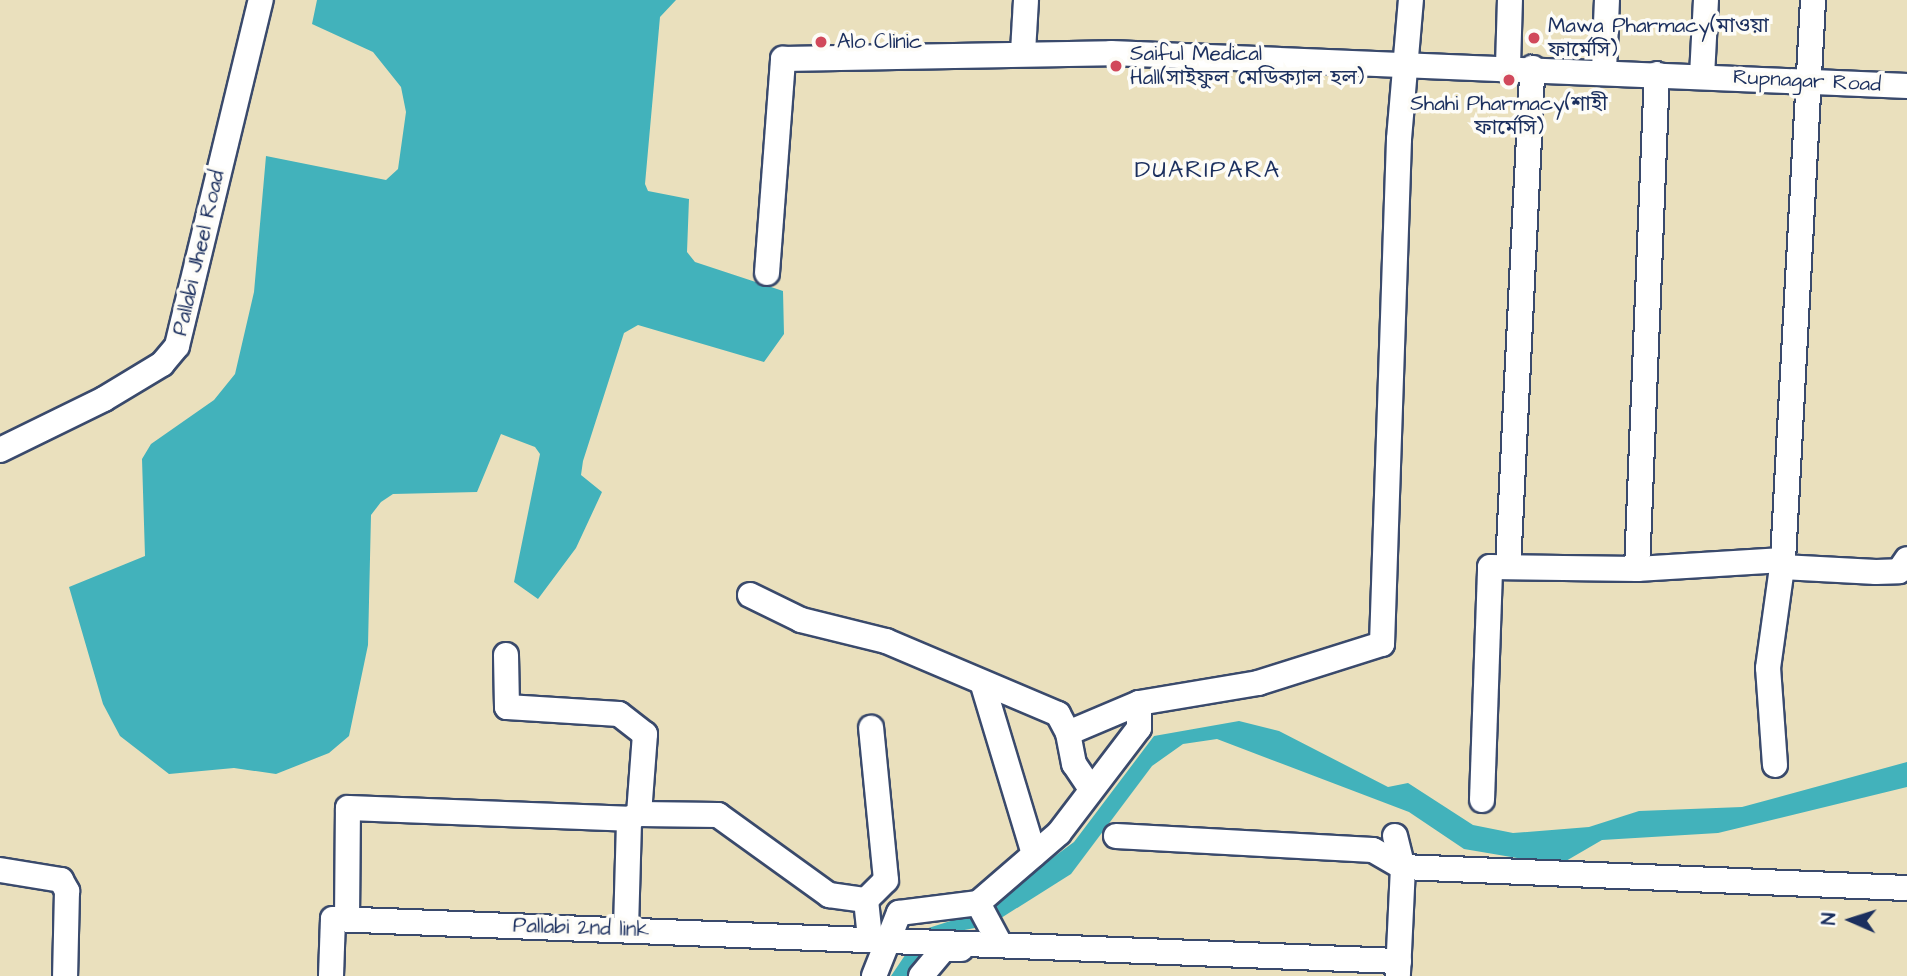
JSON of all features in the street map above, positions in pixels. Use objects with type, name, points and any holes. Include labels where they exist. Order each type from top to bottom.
[{"type":"street","name":"Pallabi Jheel Road","points":[[0,450],[104,399],[162,364],[177,346],[261,0]]},
{"type":"street","points":[[1023,52],[1026,0]]},
{"type":"street","points":[[1068,733],[1139,703],[1258,683],[1381,644],[1399,139],[1409,62],[1411,0]]},
{"type":"street","points":[[1508,568],[1520,67],[1510,0]]},
{"type":"street","points":[[1604,71],[1607,0]]},
{"type":"street","points":[[1702,76],[1706,0]]},
{"type":"street","points":[[1775,765],[1768,668],[1783,564],[1813,0]]},
{"type":"street","name":"Rupnagar Road","points":[[767,273],[783,59],[1023,52],[1409,62],[1907,86]]},
{"type":"street","points":[[1637,569],[1657,74]]},
{"type":"street","points":[[1482,800],[1490,567],[1637,569],[1783,564],[1876,572],[1899,570],[1907,559]]},
{"type":"street","points":[[750,595],[800,620],[886,641],[983,685],[1058,714],[1068,733],[1074,764],[1091,789]]},
{"type":"street","points":[[506,655],[507,707],[619,714],[645,734],[634,816],[626,929]]},
{"type":"street","points":[[983,685],[1034,854]]},
{"type":"street","points":[[874,976],[881,940],[893,919],[912,908],[979,904],[1034,854],[1091,789],[1139,728],[1139,703]]},
{"type":"street","points":[[866,900],[886,880],[871,728]]},
{"type":"street","points":[[331,976],[333,919],[347,919],[348,808],[634,816],[718,815],[829,895],[866,900]]},
{"type":"street","points":[[1116,836],[1373,850],[1403,867],[1907,887]]},
{"type":"street","points":[[921,976],[944,949],[989,941],[1398,969],[1403,867],[1395,836]]},
{"type":"street","points":[[0,870],[61,880],[67,891],[65,976]]},
{"type":"street","points":[[866,900],[881,940]]},
{"type":"street","points":[[979,904],[989,941]]},
{"type":"street","name":"Pallabi 2nd link","points":[[347,919],[881,940],[989,941]]},
{"type":"water","points":[[317,0],[676,0],[660,17],[645,184],[648,191],[689,199],[687,252],[695,262],[783,291],[784,334],[764,362],[638,325],[624,333],[583,461],[581,475],[602,492],[576,548],[538,599],[514,582],[540,454],[535,447],[501,434],[477,492],[393,494],[381,502],[371,515],[368,645],[349,736],[329,753],[276,774],[234,768],[169,774],[120,736],[103,704],[69,587],[145,556],[142,459],[151,444],[214,400],[235,374],[254,292],[266,156],[386,180],[398,169],[406,112],[401,87],[373,52],[312,24]]},
{"type":"water","points":[[1239,721],[1279,731],[1388,787],[1408,783],[1473,825],[1513,833],[1589,827],[1639,811],[1742,807],[1907,762],[1907,787],[1718,833],[1602,840],[1559,865],[1464,849],[1409,812],[1217,739],[1183,744],[1152,766],[1071,874],[990,925],[939,935],[914,976],[891,976],[922,930],[979,912],[1074,842],[1154,736]]},
{"type":"place","name":"Mawa Pharmacy(মাওয়া ফার্মেসি)","points":[[1534,38]]},
{"type":"place","name":"Alo Clinic","points":[[821,42]]},
{"type":"place","name":"Saiful Medical Hall(সাইফুল মেডিক্যাল হল)","points":[[1116,66]]},
{"type":"place","name":"Shahi Pharmacy(শাহী ফার্মেসি)","points":[[1509,80]]},
{"type":"district","name":"DUARIPARA","points":[[1208,171]]}]
